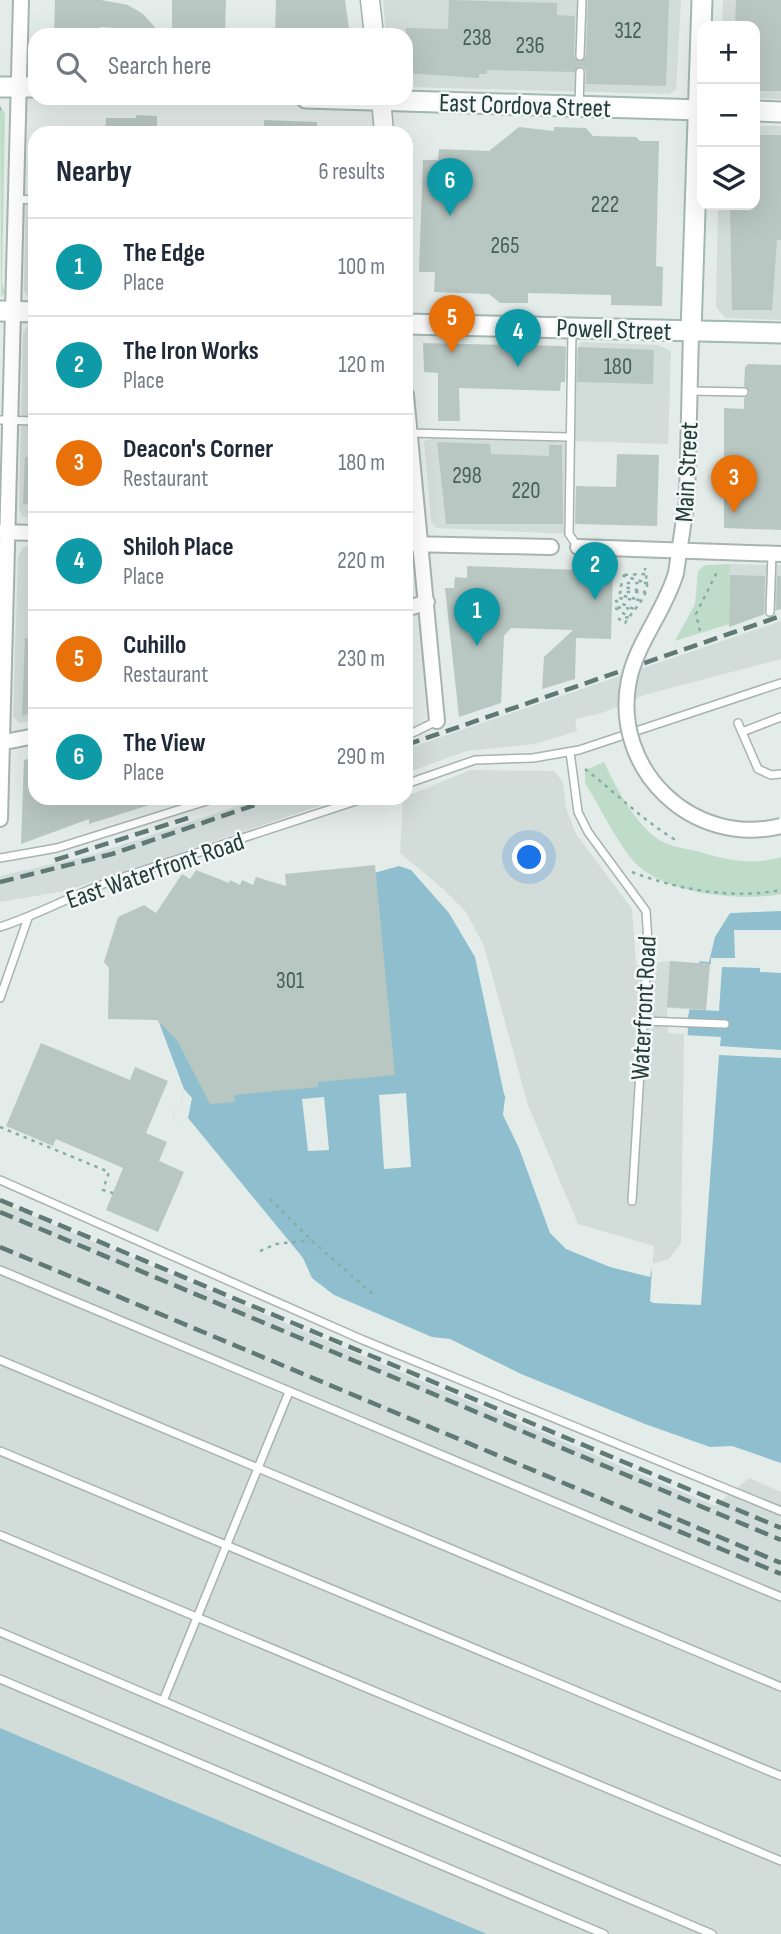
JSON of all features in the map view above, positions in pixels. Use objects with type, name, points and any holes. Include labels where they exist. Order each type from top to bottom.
[{"type":"main road","name":"Main Street","points":[[700,84],[702,0]]},
{"type":"main road","name":"East Cordova Street","points":[[413,100],[697,110]]},
{"type":"main road","points":[[760,111],[781,112]]},
{"type":"main road","name":"Main Street","points":[[691,332],[698,147]]},
{"type":"main road","points":[[6,311],[28,312]]},
{"type":"main road","name":"Powell Street","points":[[413,324],[781,333]]},
{"type":"street","points":[[0,819],[6,311],[16,199],[21,0]]},
{"type":"street","points":[[370,0],[373,28]]},
{"type":"street","points":[[382,105],[383,126]]},
{"type":"street","name":"Main Street","points":[[691,332],[687,499],[680,550],[676,573],[629,681],[627,716],[634,752],[660,792],[695,818],[738,829],[781,826]]},
{"type":"street","points":[[3,532],[28,533]]},
{"type":"street","points":[[437,721],[427,602],[414,545],[551,547]]},
{"type":"street","points":[[578,547],[776,554]]},
{"type":"street","points":[[413,607],[427,602]]},
{"type":"street","points":[[0,743],[28,737]]},
{"type":"lane","points":[[580,56],[582,0]]},
{"type":"lane","points":[[579,106],[580,72]]},
{"type":"lane","points":[[16,199],[28,200]]},
{"type":"lane","points":[[572,328],[569,534],[578,547]]},
{"type":"lane","points":[[690,391],[744,392]]},
{"type":"lane","points":[[5,420],[28,421]]},
{"type":"lane","points":[[413,433],[569,437]]},
{"type":"lane","points":[[770,612],[776,554]]},
{"type":"lane","points":[[413,782],[475,760],[570,752],[781,683]]},
{"type":"lane","points":[[742,732],[781,718]]},
{"type":"lane","points":[[413,733],[437,721]]},
{"type":"lane","points":[[738,723],[758,769],[771,775],[781,774]]},
{"type":"lane","name":"Waterfront Road","points":[[570,752],[578,813],[588,832],[616,866],[646,911],[649,943],[632,1201]]},
{"type":"lane","points":[[0,858],[57,848],[194,805]]},
{"type":"lane","name":"East Waterfront Road","points":[[0,927],[29,918],[70,897],[111,881],[344,805]]},
{"type":"lane","points":[[0,998],[29,918]]},
{"type":"lane","points":[[644,1021],[726,1024]]},
{"type":"lane","points":[[0,1180],[363,1340],[781,1511]]},
{"type":"lane","points":[[0,1270],[781,1597]]},
{"type":"lane","points":[[0,1360],[781,1688]]},
{"type":"lane","points":[[163,1701],[289,1392]]},
{"type":"lane","points":[[0,1451],[225,1547],[781,1776]]},
{"type":"lane","points":[[0,1535],[781,1861]]},
{"type":"lane","points":[[0,1632],[712,1934]]},
{"type":"lane","points":[[0,1679],[604,1934]]},
{"type":"path","points":[[634,609],[614,607],[629,617],[645,592],[645,568]]},
{"type":"path","points":[[700,631],[698,607],[716,579],[717,572]]},
{"type":"path","points":[[645,574],[621,578],[647,583]]},
{"type":"path","points":[[645,592],[621,586],[622,583],[647,583]]},
{"type":"path","points":[[640,600],[620,595],[620,592],[645,592]]},
{"type":"path","points":[[634,609],[616,601],[616,598],[640,600]]},
{"type":"path","points":[[585,769],[620,795],[648,823],[674,839],[676,834]]},
{"type":"path","points":[[616,866],[662,884],[747,894],[781,890]]},
{"type":"path","points":[[0,1127],[109,1172],[103,1190],[113,1194]]},
{"type":"path","points":[[271,1199],[311,1240],[375,1296]]},
{"type":"path","points":[[260,1251],[276,1244],[311,1240]]},
{"type":"shaded area","points":[[383,0],[681,0],[676,90],[669,94],[413,87],[413,28],[385,28]]},
{"type":"shaded area","points":[[723,0],[781,0],[781,99],[760,98],[760,21],[722,21]]},
{"type":"shaded area","points":[[760,126],[781,126],[781,320],[725,318],[716,307],[718,210],[760,210]]},
{"type":"shaded area","points":[[26,199],[28,296],[24,290]]},
{"type":"shaded area","points":[[26,328],[28,518],[22,516],[19,509],[23,334]]},
{"type":"shaded area","points":[[581,342],[658,345],[671,351],[668,444],[569,441],[569,534],[436,528],[431,521],[424,441],[433,439],[433,433],[569,437],[571,349],[577,349]]},
{"type":"shaded area","points":[[24,547],[28,547],[28,721],[19,723],[13,717],[18,556]]},
{"type":"shaded area","points":[[730,564],[781,565],[781,609],[729,627]]},
{"type":"shaded area","points":[[781,621],[781,659],[644,695],[602,713],[575,719],[577,731],[535,744],[467,751],[413,770],[413,747]]},
{"type":"shaded area","points":[[470,770],[554,771],[563,782],[566,808],[576,834],[632,909],[636,965],[670,961],[710,964],[719,1011],[667,1008],[668,1033],[721,1037],[703,1302],[650,1301],[654,1246],[578,1224],[528,1105],[484,946],[466,912],[400,853],[403,805],[413,805],[413,794]]},
{"type":"shaded area","points":[[240,805],[322,805],[65,891],[0,902],[0,876],[95,854]]},
{"type":"shaded area","points":[[0,1202],[715,1506],[749,1478],[781,1492],[781,1934],[487,1934],[0,1728]]},
{"type":"green space","points":[[0,105],[5,114],[2,283],[5,292],[1,297]]},
{"type":"green space","points":[[730,564],[729,624],[675,641],[695,604],[698,571],[705,565]]},
{"type":"green space","points":[[604,762],[631,810],[659,840],[734,860],[762,861],[781,857],[781,894],[722,896],[679,887],[659,880],[643,870],[630,857],[612,830],[585,783],[585,770]]},
{"type":"water","points":[[399,866],[411,870],[449,913],[475,957],[504,1094],[532,1159],[551,1227],[578,1249],[651,1268],[671,1262],[685,1245],[688,1017],[701,954],[723,914],[781,908],[781,1484],[320,1295],[174,1118],[173,1111],[181,1103],[184,1089],[148,993],[154,935]]},
{"type":"water","points":[[0,1728],[487,1934],[0,1934]]},
{"type":"pier","points":[[732,904],[781,904],[781,911],[730,913],[715,937],[709,962],[696,961],[720,912]]},
{"type":"pier","points":[[734,930],[781,930],[781,973],[760,972],[760,968],[722,967],[719,1011],[686,1009],[696,963],[711,964],[711,958],[735,958]]},
{"type":"pier","points":[[684,1035],[721,1037],[720,1046],[781,1050],[781,1058],[719,1055],[701,1305],[653,1303],[650,1301],[652,1267],[650,1277],[610,1267],[566,1249],[550,1233],[519,1148],[503,1115],[505,1098],[509,1096],[535,1157],[554,1225],[568,1239],[580,1246],[651,1264],[669,1259],[681,1243]]},
{"type":"pier","points":[[184,1089],[192,1098],[188,1118],[303,1258],[312,1278],[334,1295],[432,1337],[450,1339],[521,1374],[645,1424],[710,1447],[732,1446],[781,1463],[781,1487],[442,1356],[342,1311],[310,1291],[174,1118],[173,1111],[181,1103]]},
{"type":"pier","points":[[406,1093],[411,1167],[384,1169],[379,1095]]},
{"type":"pier","points":[[324,1097],[329,1150],[308,1151],[302,1099]]},
{"type":"building","points":[[55,0],[101,0],[128,5],[143,14],[156,28],[100,27],[54,28]]},
{"type":"building","points":[[172,0],[226,0],[225,28],[172,28]]},
{"type":"building","points":[[276,0],[345,0],[349,28],[275,28]]},
{"type":"building","points":[[449,0],[557,3],[557,15],[575,16],[574,56],[580,62],[586,56],[588,0],[669,0],[666,86],[586,84],[586,70],[581,66],[574,72],[487,70],[487,74],[479,74],[479,78],[413,73],[413,28],[448,29]]},
{"type":"building","points":[[736,0],[781,0],[781,91],[760,91],[760,21],[735,21]]},
{"type":"building","points":[[136,115],[157,116],[157,126],[105,126],[106,118],[136,118]]},
{"type":"building","points":[[264,120],[317,122],[317,126],[264,126]]},
{"type":"building","points":[[519,127],[554,131],[554,127],[586,128],[593,136],[636,137],[640,141],[659,141],[656,266],[663,267],[662,306],[611,305],[611,295],[528,293],[528,303],[500,303],[489,294],[434,292],[435,272],[419,272],[423,160],[438,160],[439,149],[489,151]]},
{"type":"building","points":[[760,135],[781,135],[781,240],[777,240],[772,310],[732,310],[730,210],[760,210]]},
{"type":"building","points":[[423,343],[566,347],[565,382],[561,382],[560,391],[459,388],[460,421],[438,421],[438,373],[424,372]]},
{"type":"building","points":[[578,347],[654,350],[653,384],[577,382]]},
{"type":"building","points":[[748,364],[781,365],[781,530],[724,528],[724,408],[744,409],[744,398],[750,393],[744,386],[745,367]]},
{"type":"building","points":[[437,442],[490,444],[491,454],[549,456],[549,445],[562,445],[563,524],[446,524]]},
{"type":"building","points":[[617,454],[659,455],[657,526],[575,524],[576,486],[616,487]]},
{"type":"building","points":[[25,457],[28,457],[28,504],[23,504]]},
{"type":"building","points":[[467,566],[613,571],[611,639],[576,638],[575,679],[542,689],[544,657],[573,630],[511,628],[504,636],[501,703],[459,717],[445,588],[454,588],[455,577],[467,578]]},
{"type":"building","points":[[730,575],[765,576],[764,614],[729,627]]},
{"type":"building","points":[[777,576],[781,576],[781,609],[776,610]]},
{"type":"building","points":[[25,638],[28,638],[28,714],[22,716]]},
{"type":"building","points":[[28,759],[28,805],[149,805],[89,824],[89,819],[21,844],[24,760]]},
{"type":"building","points":[[375,865],[395,1075],[318,1082],[318,1087],[234,1095],[235,1102],[210,1104],[177,1040],[157,1020],[108,1019],[109,968],[104,962],[118,917],[144,905],[156,913],[182,874],[190,879],[196,870],[240,885],[242,880],[253,885],[256,877],[286,886],[285,874]]},
{"type":"building","points":[[670,961],[710,964],[706,1010],[667,1007]]},
{"type":"building","points":[[41,1043],[130,1080],[135,1067],[168,1081],[146,1133],[167,1142],[159,1161],[184,1172],[158,1232],[106,1210],[123,1168],[56,1139],[53,1146],[6,1126]]},
{"type":"railway","points":[[413,743],[781,616]]},
{"type":"railway","points":[[0,882],[112,854],[255,805]]},
{"type":"railway","points":[[55,860],[188,818]]},
{"type":"railway","points":[[0,1200],[781,1528]]},
{"type":"railway","points":[[0,1212],[781,1540]]},
{"type":"railway","points":[[0,1247],[781,1574]]},
{"type":"railway","points":[[658,1511],[781,1563]]},
{"type":"place","name":"The View","points":[[450,216]]},
{"type":"place","name":"Cuhillo","points":[[452,353]]},
{"type":"place","name":"Shiloh Place","points":[[518,367]]},
{"type":"place","name":"Deacon's Corner","points":[[734,513]]},
{"type":"place","name":"The Iron Works","points":[[595,600]]},
{"type":"place","name":"The Edge","points":[[477,646]]}]
